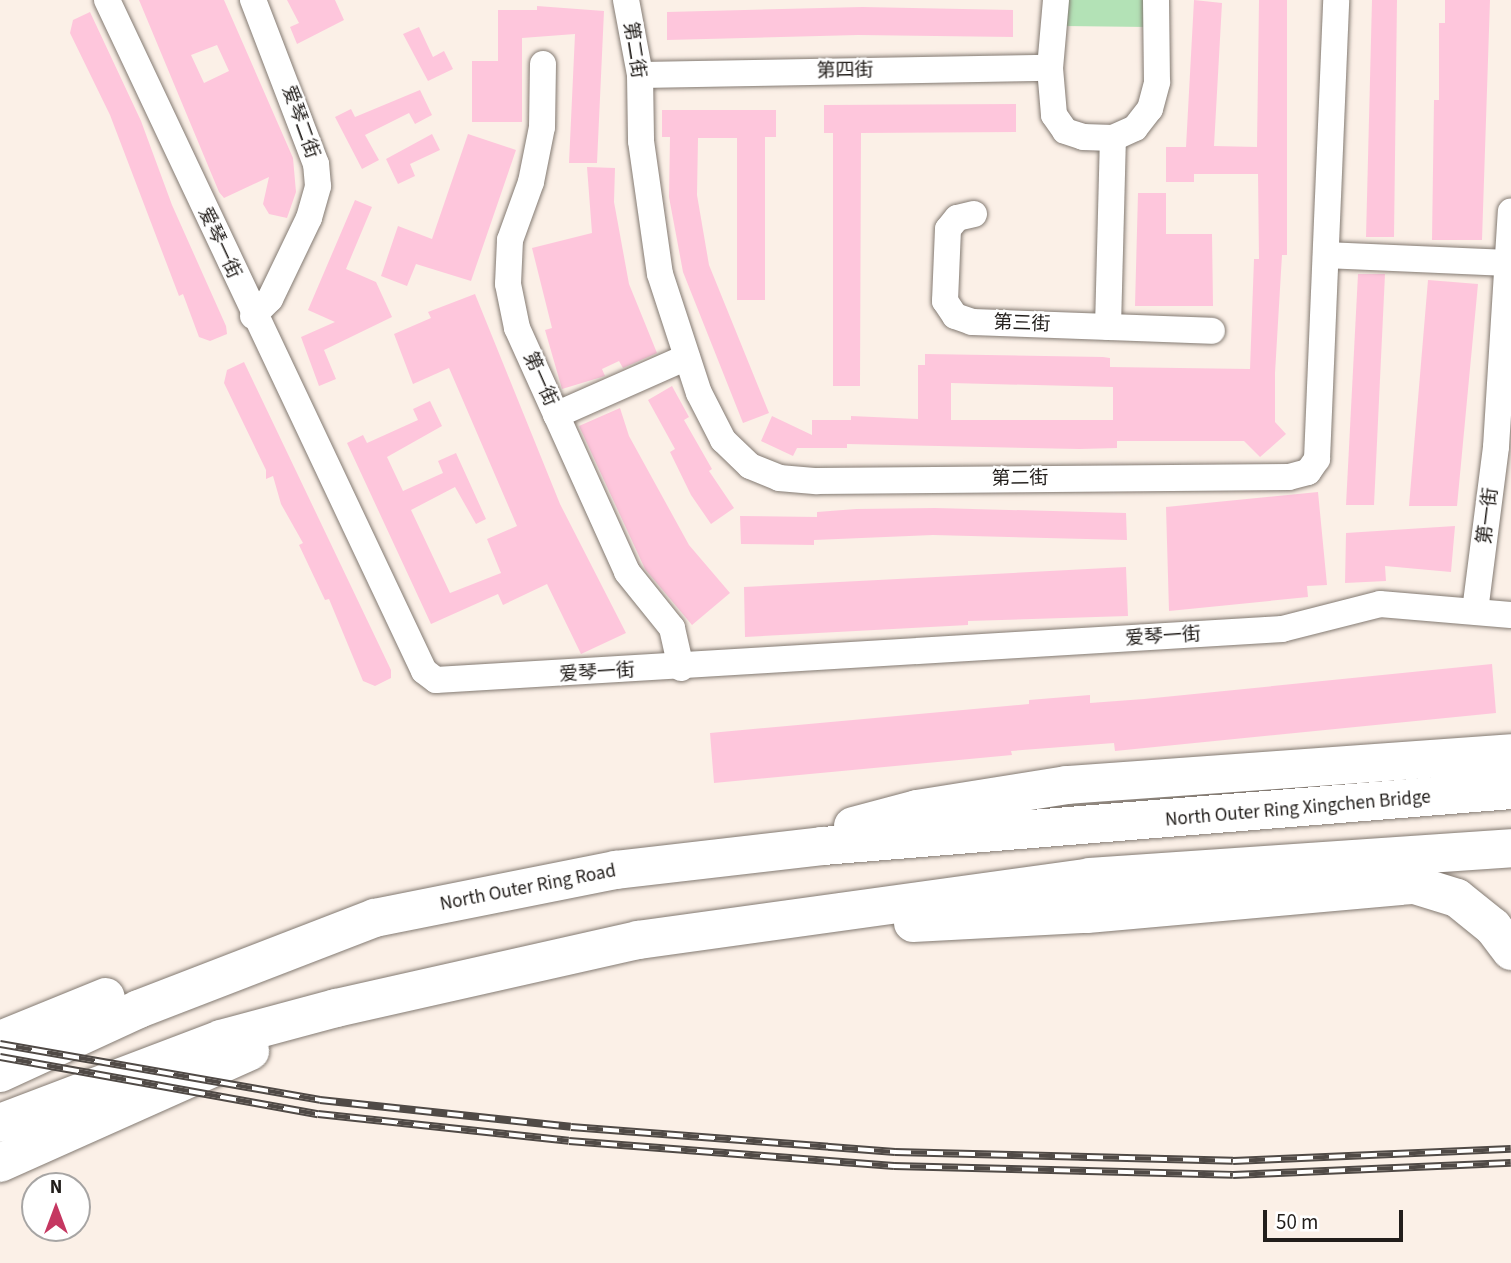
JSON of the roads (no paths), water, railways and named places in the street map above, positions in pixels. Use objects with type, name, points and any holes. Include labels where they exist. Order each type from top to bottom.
[{"type":"highway","points":[[745,855],[917,810],[1067,785],[1511,753]]},
{"type":"highway","name":"North Outer Ring Xingchen Bridge","points":[[1086,826],[1511,790]]},
{"type":"highway","name":"North Outer Ring Road","points":[[0,1073],[139,1009],[376,918],[616,870],[745,855],[1086,826]]},
{"type":"highway","points":[[13,1117],[220,1040],[336,1008],[638,940],[1090,877],[1511,848]]},
{"type":"highway","points":[[746,924],[924,923],[1073,915],[1415,885],[1457,898],[1493,927],[1511,951]]},
{"type":"highway","points":[[0,1040],[248,939],[376,918]]},
{"type":"highway","points":[[0,1163],[192,1080],[336,1008]]},
{"type":"street","name":"爱琴一街","points":[[107,0],[253,316],[424,671],[436,680],[451,682],[1282,629],[1380,604],[1511,615]]},
{"type":"street","name":"爱琴二街","points":[[253,0],[316,164],[318,186],[309,218],[270,299],[253,316]]},
{"type":"street","name":"第二街","points":[[626,0],[640,75],[641,141],[660,274],[698,393],[723,440],[750,466],[779,478],[817,481],[1289,477],[1308,472],[1317,459],[1336,0]]},
{"type":"street","points":[[1056,0],[1050,68],[1054,114],[1065,131],[1083,137],[1113,138],[1135,128],[1150,109],[1157,82],[1156,0]]},
{"type":"street","name":"第一街","points":[[543,64],[542,127],[531,182],[510,240],[508,284],[517,328],[627,572],[672,628],[681,668]]},
{"type":"street","name":"第四街","points":[[640,75],[1050,68]]},
{"type":"street","points":[[1108,327],[1113,138]]},
{"type":"street","name":"第一街","points":[[1475,611],[1496,447],[1511,211]]},
{"type":"street","name":"第三街","points":[[974,214],[957,218],[948,229],[945,301],[954,316],[972,322],[1212,331]]},
{"type":"street","points":[[1326,255],[1507,263]]},
{"type":"street","points":[[556,415],[687,358]]},
{"type":"railway","points":[[0,1044],[320,1100],[571,1127],[895,1152],[1233,1161],[1511,1149]]},
{"type":"railway","points":[[0,1057],[318,1114],[569,1141],[894,1166],[1233,1175],[1511,1163]]}]
